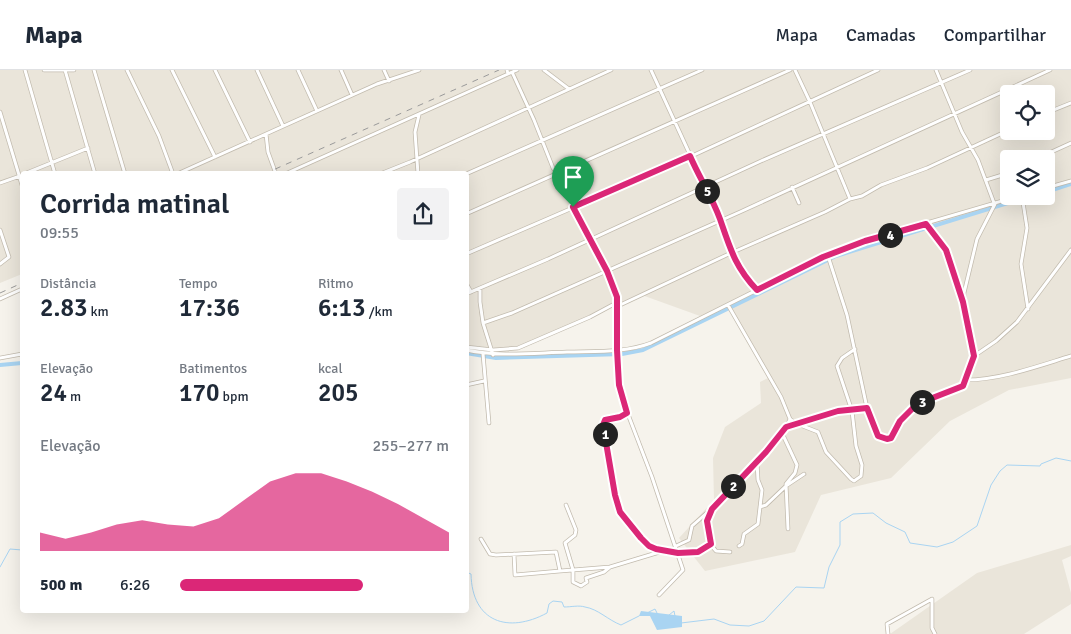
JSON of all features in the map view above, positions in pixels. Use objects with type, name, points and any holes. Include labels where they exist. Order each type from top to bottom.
[{"type":"street","points":[[25,70],[54,171]]},
{"type":"street","points":[[44,70],[74,70]]},
{"type":"street","points":[[65,70],[94,171]]},
{"type":"street","points":[[94,70],[124,171]]},
{"type":"street","points":[[127,70],[159,136],[172,171]]},
{"type":"street","points":[[172,70],[215,157]]},
{"type":"street","points":[[215,70],[250,142]]},
{"type":"street","points":[[257,70],[283,126]]},
{"type":"street","points":[[298,70],[317,111]]},
{"type":"street","points":[[341,70],[352,96]]},
{"type":"street","points":[[384,70],[388,81]]},
{"type":"street","points":[[185,171],[317,111],[419,70]]},
{"type":"street","points":[[292,171],[517,70]]},
{"type":"street","points":[[544,70],[569,89]]},
{"type":"street","points":[[387,171],[611,70]]},
{"type":"street","points":[[651,70],[677,122],[690,156],[720,220],[731,253],[742,273],[757,290]]},
{"type":"street","points":[[469,173],[702,70]]},
{"type":"street","points":[[469,213],[677,122],[790,70]]},
{"type":"street","points":[[795,70],[850,199]]},
{"type":"street","points":[[469,253],[539,224],[878,70]]},
{"type":"street","points":[[936,70],[995,203],[977,239],[963,302]]},
{"type":"street","points":[[470,292],[970,70]]},
{"type":"street","points":[[483,323],[512,313],[607,271],[1050,70]]},
{"type":"street","points":[[509,72],[528,107],[553,168],[558,174],[589,240],[607,271],[618,304],[617,350],[620,390],[649,468],[683,570],[659,595]]},
{"type":"street","points":[[1055,109],[1071,103]]},
{"type":"street","points":[[0,112],[21,171]]},
{"type":"street","points":[[418,171],[415,132],[419,114]]},
{"type":"street","points":[[266,134],[268,152],[275,171]]},
{"type":"street","points":[[469,349],[513,349],[522,346],[825,212],[850,199],[862,196],[881,185],[927,168],[1000,134]]},
{"type":"street","points":[[1055,150],[1071,142]]},
{"type":"street","points":[[32,171],[88,148]]},
{"type":"street","points":[[0,183],[20,176]]},
{"type":"street","points":[[986,180],[1000,176]]},
{"type":"street","points":[[1055,185],[1071,181]]},
{"type":"street","points":[[792,187],[799,203]]},
{"type":"street","points":[[469,350],[493,355],[617,350],[638,347],[651,343],[828,256],[865,241],[1000,202]]},
{"type":"street","points":[[1023,205],[1027,228],[1020,264],[1028,308]]},
{"type":"street","points":[[828,256],[855,349],[867,408],[878,436],[887,439],[891,438],[900,421],[917,404],[960,387],[966,380],[974,356],[963,302],[946,250],[926,224]]},
{"type":"street","points":[[0,230],[8,258],[0,264]]},
{"type":"street","points":[[974,356],[1004,335],[1028,308],[1071,250]]},
{"type":"street","points":[[480,288],[483,323],[493,355]]},
{"type":"street","points":[[0,299],[20,290]]},
{"type":"street","points":[[728,305],[781,397],[790,419],[795,423],[818,432],[826,452],[854,481],[861,476],[862,465],[856,446],[852,411],[837,366],[842,358],[855,349]]},
{"type":"street","points":[[0,358],[20,354]]},
{"type":"street","points":[[483,354],[489,423]]},
{"type":"street","points":[[966,380],[983,380],[1023,371],[1071,356]]},
{"type":"street","points":[[469,384],[484,381]]},
{"type":"street","points":[[786,427],[795,423],[815,420],[838,411],[867,408]]},
{"type":"street","points":[[627,413],[620,417],[605,420],[603,425],[615,495],[620,512],[645,542],[656,549],[678,553],[698,552],[711,544]]},
{"type":"street","points":[[676,546],[689,540],[692,526],[712,509],[757,462],[782,433],[790,419]]},
{"type":"street","points":[[782,433],[797,465],[795,473],[786,484],[788,529]]},
{"type":"street","points":[[739,546],[742,544],[744,534],[758,524],[762,490],[758,480],[757,462]]},
{"type":"street","points":[[760,507],[766,505],[786,486],[804,474]]},
{"type":"street","points":[[566,505],[576,530],[575,535],[565,543],[573,570],[574,582],[581,586],[587,582],[586,578],[604,572],[610,567]]},
{"type":"street","points":[[712,509],[707,521],[711,544],[716,550],[730,552]]},
{"type":"street","points":[[481,539],[490,554],[556,552],[560,571]]},
{"type":"street","points":[[514,554],[515,576],[610,567],[665,550]]},
{"type":"street","points":[[888,634],[887,624],[932,599],[932,624],[935,634]]},
{"type":"shaded area","points":[[0,70],[1071,70],[1071,378],[1009,390],[950,421],[891,478],[821,495],[795,552],[705,571],[679,538],[714,500],[713,458],[725,427],[761,403],[760,382],[770,377],[729,303],[700,316],[639,294],[516,350],[469,345],[469,171],[20,171],[20,275],[0,283]]},
{"type":"shaded area","points":[[1071,545],[1071,556],[1062,560],[1071,593],[1071,604],[1024,634],[890,634],[977,573]]},
{"type":"water","points":[[641,611],[682,616],[682,627],[657,630],[650,616],[639,616]]},
{"type":"waterway","points":[[1055,189],[1071,184]]},
{"type":"waterway","points":[[469,354],[496,358],[622,354],[643,350],[836,256],[1002,205]]},
{"type":"waterway","points":[[0,365],[20,363]]},
{"type":"waterway","points":[[681,623],[714,619],[730,625],[749,626],[764,621],[796,587],[824,588],[829,567],[840,545],[840,522],[853,514],[873,513],[886,523],[905,532],[910,543],[937,547],[953,542],[977,526],[991,485],[1000,471],[1007,465],[1040,466],[1056,458],[1071,461]]},
{"type":"waterway","points":[[0,567],[10,549],[20,550]]},
{"type":"waterway","points":[[469,573],[471,574],[473,590],[478,603],[485,613],[506,623],[519,623],[547,613],[549,604],[553,601],[562,602],[564,607],[580,606],[590,608],[621,625],[639,616]]},
{"type":"waterway","points":[[647,613],[655,609],[657,613]]},
{"type":"waterway","points":[[669,615],[674,611],[675,616]]},
{"type":"railway","points":[[271,171],[499,70]]},
{"type":"railway","points":[[0,293],[20,284]]},
{"type":"route","points":[[690,156],[720,220],[731,253],[742,273],[757,290],[823,257],[865,241],[875,240],[926,224],[946,250],[960,298],[963,302],[974,356],[966,380],[963,386],[917,404],[900,421],[891,438],[880,438],[878,436],[870,420],[867,408],[838,411],[815,420],[795,423],[786,427],[775,442],[728,490],[708,515],[707,521],[711,544],[698,552],[678,553],[649,546],[620,512],[615,495],[603,425],[605,420],[620,417],[627,413],[619,385],[617,297],[607,271],[573,207],[690,156]]}]
